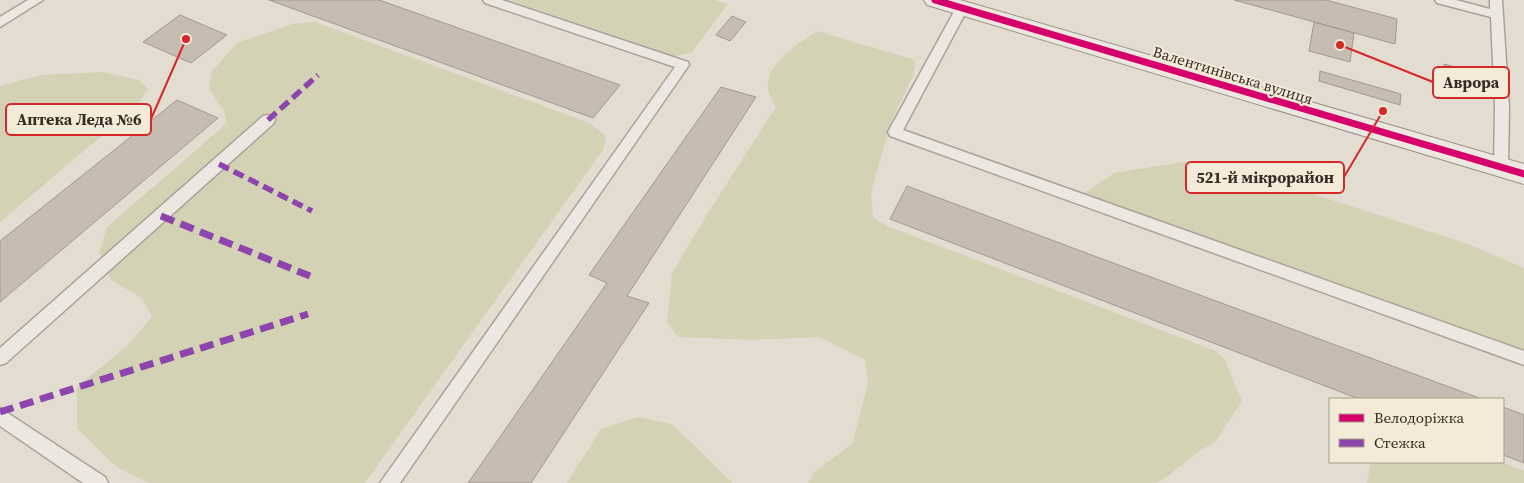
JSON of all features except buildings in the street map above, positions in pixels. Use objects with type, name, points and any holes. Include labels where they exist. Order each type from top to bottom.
[{"type":"street","name":"Валентинівська вулиця","points":[[935,0],[1512,171]]},
{"type":"lane","points":[[0,23],[37,0]]},
{"type":"lane","points":[[389,483],[683,65],[489,0]]},
{"type":"lane","points":[[1441,0],[1497,15]]},
{"type":"lane","points":[[1496,0],[1502,108],[1512,171]]},
{"type":"lane","points":[[962,8],[896,132],[1524,358]]},
{"type":"lane","points":[[0,358],[268,120]]},
{"type":"lane","points":[[0,416],[99,483]]},
{"type":"green space","points":[[503,0],[713,0],[728,4],[692,52],[673,57]]},
{"type":"green space","points":[[315,22],[590,123],[606,137],[603,150],[365,483],[149,483],[118,468],[77,428],[77,387],[128,345],[152,317],[142,298],[111,280],[99,253],[107,227],[227,123],[223,109],[209,89],[212,71],[237,43],[292,24]]},
{"type":"green space","points":[[817,31],[915,60],[913,76],[891,122],[871,192],[873,217],[887,226],[1216,351],[1224,358],[1242,401],[1216,441],[1156,483],[808,483],[814,472],[852,444],[868,383],[865,360],[819,337],[749,340],[678,337],[667,322],[672,273],[776,107],[769,93],[768,83],[770,74],[791,49]]},
{"type":"green space","points":[[103,72],[139,80],[148,89],[137,106],[0,222],[0,86],[42,75]]},
{"type":"green space","points":[[1182,162],[1227,166],[1468,244],[1524,268],[1524,353],[1135,212],[1082,195],[1114,173]]},
{"type":"green space","points":[[638,417],[672,424],[733,483],[567,483],[601,429]]},
{"type":"green space","points":[[1371,463],[1504,463],[1524,471],[1524,483],[1367,483]]},
{"type":"marked path","points":[[268,120],[318,75]]},
{"type":"marked path","points":[[219,164],[312,211]]},
{"type":"marked path","points":[[161,216],[310,276]]},
{"type":"marked path","points":[[0,412],[308,314]]},
{"type":"cycle path","points":[[935,0],[1524,174]]},
{"type":"place","name":"Аптека Леда №6","points":[[186,39]]},
{"type":"place","name":"Аврора","points":[[1340,45]]},
{"type":"place","name":"521-й мікрорайон","points":[[1383,111]]}]
